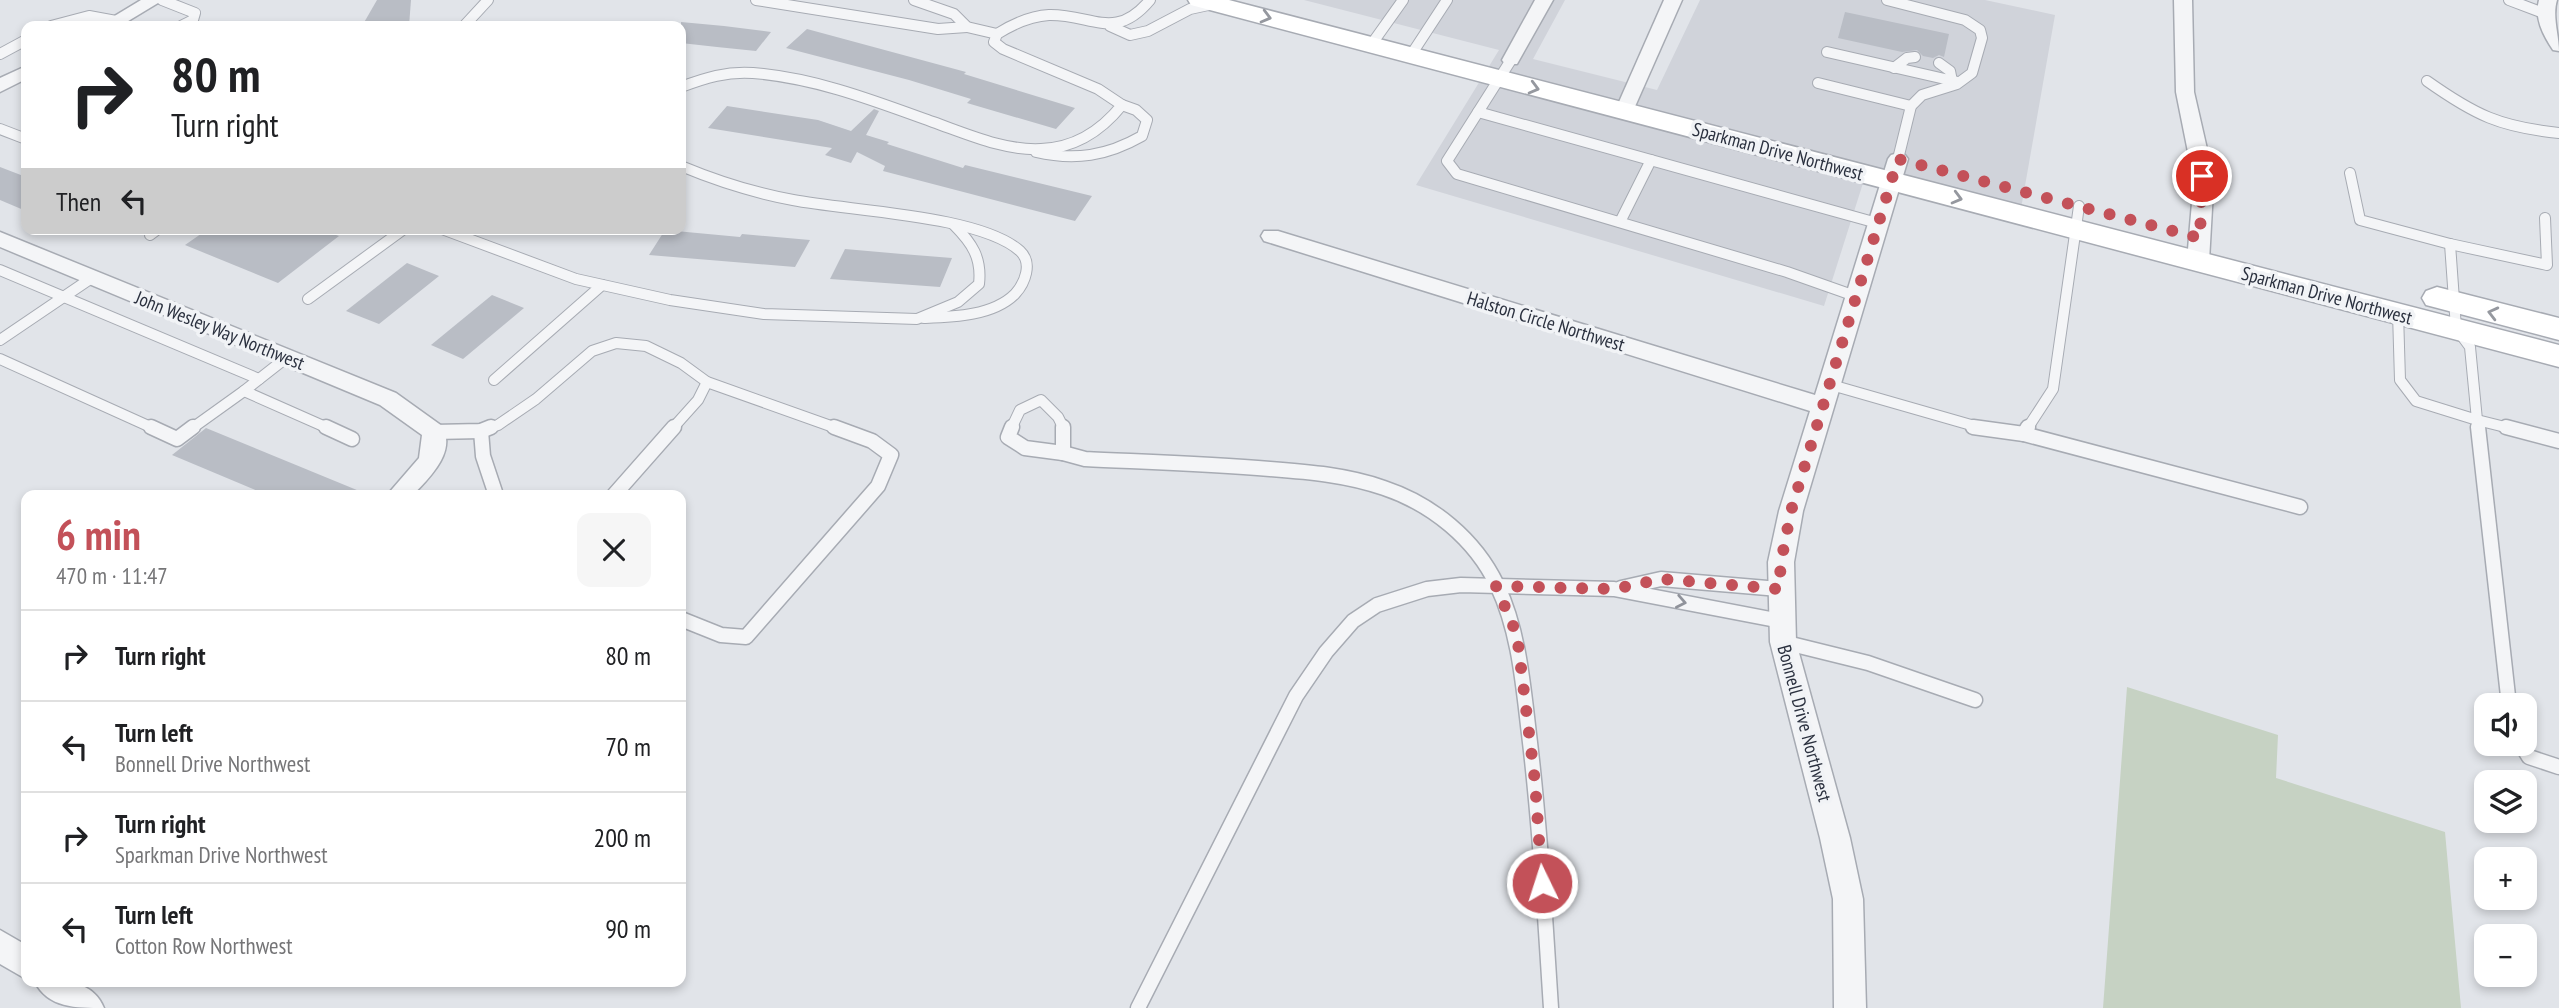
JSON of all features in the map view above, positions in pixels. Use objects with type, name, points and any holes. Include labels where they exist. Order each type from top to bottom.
[{"type":"main road","name":"Sparkman Drive Northwest","points":[[1281,0],[1377,36]]},
{"type":"main road","name":"Sparkman Drive Northwest","points":[[1207,2],[1417,46],[2455,316],[2559,356]]},
{"type":"main road","name":"Sparkman Drive Northwest","points":[[2199,249],[2398,313],[2455,316],[2559,329]]},
{"type":"street","points":[[117,21],[154,0]]},
{"type":"street","points":[[1506,69],[1544,0]]},
{"type":"street","points":[[1628,101],[1674,0]]},
{"type":"street","points":[[2183,0],[2185,92],[2200,162],[2203,191],[2199,249]]},
{"type":"street","points":[[2547,7],[2559,46]]},
{"type":"street","points":[[0,86],[21,76]]},
{"type":"street","name":"Bonnell Drive Northwest","points":[[1850,1008],[1848,899],[1782,632],[1779,589],[1781,562],[1791,511],[1894,170]]},
{"type":"street","name":"Halston Circle Northwest","points":[[1270,236],[1825,395]]},
{"type":"street","name":"John Wesley Way Northwest","points":[[0,239],[388,398],[434,432]]},
{"type":"street","points":[[404,490],[430,461],[434,432]]},
{"type":"street","points":[[0,945],[21,960]]},
{"type":"street","points":[[58,987],[88,1008]]},
{"type":"lane","points":[[162,0],[195,13],[191,21]]},
{"type":"lane","points":[[469,21],[488,0]]},
{"type":"lane","points":[[755,0],[938,29],[967,27],[997,34],[1030,17],[1054,15],[1110,26],[1130,35],[1148,31],[1207,2]]},
{"type":"lane","points":[[914,0],[954,15],[967,27]]},
{"type":"lane","points":[[1110,26],[1133,19],[1144,10],[1150,0]]},
{"type":"lane","points":[[1377,36],[1403,0]]},
{"type":"lane","points":[[1417,46],[1447,0]]},
{"type":"lane","points":[[1886,0],[1965,20],[1980,30],[1982,38],[1972,73],[1922,95],[1910,106],[1894,170]]},
{"type":"lane","points":[[2509,0],[2547,7]]},
{"type":"lane","points":[[70,21],[89,16],[103,21]]},
{"type":"lane","points":[[686,84],[695,79],[735,72],[770,75],[841,91],[962,133],[1052,156],[1082,157],[1118,151],[1142,135],[1147,120],[1136,110],[1122,105],[1098,89],[1003,49],[994,43],[997,34]]},
{"type":"lane","points":[[0,54],[21,43]]},
{"type":"lane","points":[[1827,52],[1955,82]]},
{"type":"lane","points":[[1894,68],[1907,58],[1914,57]]},
{"type":"lane","points":[[1939,63],[1950,71],[1955,82]]},
{"type":"lane","points":[[1506,69],[1457,140],[1447,161],[1457,174],[1787,272],[1855,296]]},
{"type":"lane","points":[[2427,81],[2471,113],[2491,122],[2512,128],[2559,133]]},
{"type":"lane","points":[[1818,83],[1910,106]]},
{"type":"lane","points":[[1025,149],[1066,145],[1090,137],[1109,124],[1122,105]]},
{"type":"lane","points":[[1478,112],[1877,223]]},
{"type":"lane","points":[[0,129],[21,137]]},
{"type":"lane","points":[[1620,222],[1651,160]]},
{"type":"lane","points":[[458,235],[576,279],[670,300],[764,314],[917,319],[960,317],[989,309],[1009,299],[1024,280],[1028,266],[1022,251],[998,238],[954,225],[793,200],[737,187],[686,168]]},
{"type":"lane","points":[[2350,173],[2360,220],[2449,244],[2547,265],[2544,218]]},
{"type":"lane","points":[[2024,434],[2053,389],[2078,218]]},
{"type":"lane","points":[[917,319],[958,302],[979,284],[982,266],[972,243],[954,225]]},
{"type":"lane","points":[[308,299],[396,235]]},
{"type":"lane","points":[[2449,244],[2455,316],[2470,347],[2508,693]]},
{"type":"lane","points":[[0,270],[259,379]]},
{"type":"lane","points":[[0,340],[93,277]]},
{"type":"lane","points":[[494,380],[602,285]]},
{"type":"lane","points":[[2398,313],[2400,380],[2416,401],[2559,441]]},
{"type":"lane","points":[[434,432],[481,431],[498,425],[536,399],[592,351],[616,343],[646,346],[681,363],[706,382],[872,441],[891,455],[878,486],[746,637],[721,635],[686,621]]},
{"type":"lane","points":[[0,359],[177,439],[286,358]]},
{"type":"lane","points":[[618,490],[698,400],[706,382]]},
{"type":"lane","points":[[244,391],[352,439]]},
{"type":"lane","points":[[1825,395],[1975,428],[2024,434],[2300,507]]},
{"type":"lane","points":[[1063,453],[1066,436],[1057,413],[1041,400],[1020,410],[1008,437],[1026,448],[1085,459],[1244,467],[1326,474],[1368,482],[1426,507],[1453,526],[1483,560],[1517,635],[1535,782],[1551,1008]]},
{"type":"lane","points":[[481,431],[483,456],[494,490]]},
{"type":"lane","points":[[1614,589],[1661,579],[1779,589]]},
{"type":"lane","points":[[1138,1008],[1296,696],[1325,652],[1353,621],[1377,605],[1427,589],[1496,586],[1614,589],[1782,632],[1975,700]]},
{"type":"lane","points":[[2528,756],[2559,767]]},
{"type":"shaded area","points":[[1304,0],[1565,0],[1533,59],[1657,90],[1700,0],[1985,0],[2055,15],[2019,220],[1864,180],[1824,306],[1416,185],[1499,50]]},
{"type":"green space","points":[[2127,687],[2278,735],[2276,778],[2445,832],[2461,1008],[2103,1008]]},
{"type":"building","points":[[377,0],[411,0],[409,21],[365,21]]},
{"type":"building","points":[[1845,12],[1949,34],[1944,57],[1939,55],[1933,58],[1923,56],[1917,50],[1902,52],[1838,38]]},
{"type":"building","points":[[686,22],[771,32],[756,51],[686,44]]},
{"type":"building","points":[[807,29],[966,72],[964,74],[1075,108],[1056,129],[967,103],[971,99],[909,80],[786,48]]},
{"type":"building","points":[[727,106],[818,120],[851,131],[874,109],[879,111],[866,135],[889,142],[887,144],[963,168],[965,165],[1092,196],[1075,221],[883,171],[885,166],[857,152],[851,163],[825,155],[832,148],[708,128]]},
{"type":"building","points":[[0,167],[21,175],[21,209],[0,200]]},
{"type":"building","points":[[686,232],[810,240],[795,267],[649,255],[662,235],[686,235]]},
{"type":"building","points":[[199,235],[339,236],[278,283],[185,245]]},
{"type":"building","points":[[845,249],[952,258],[940,287],[830,279]]},
{"type":"building","points":[[407,263],[439,276],[379,324],[346,311]]},
{"type":"building","points":[[492,295],[524,308],[463,359],[431,345]]},
{"type":"building","points":[[206,428],[357,490],[255,490],[172,455]]},
{"type":"route","points":[[1542,883],[1535,782],[1517,635],[1496,586],[1614,589],[1661,579],[1779,589],[1781,562],[1791,511],[1898,159],[2200,238],[2202,176]]}]
